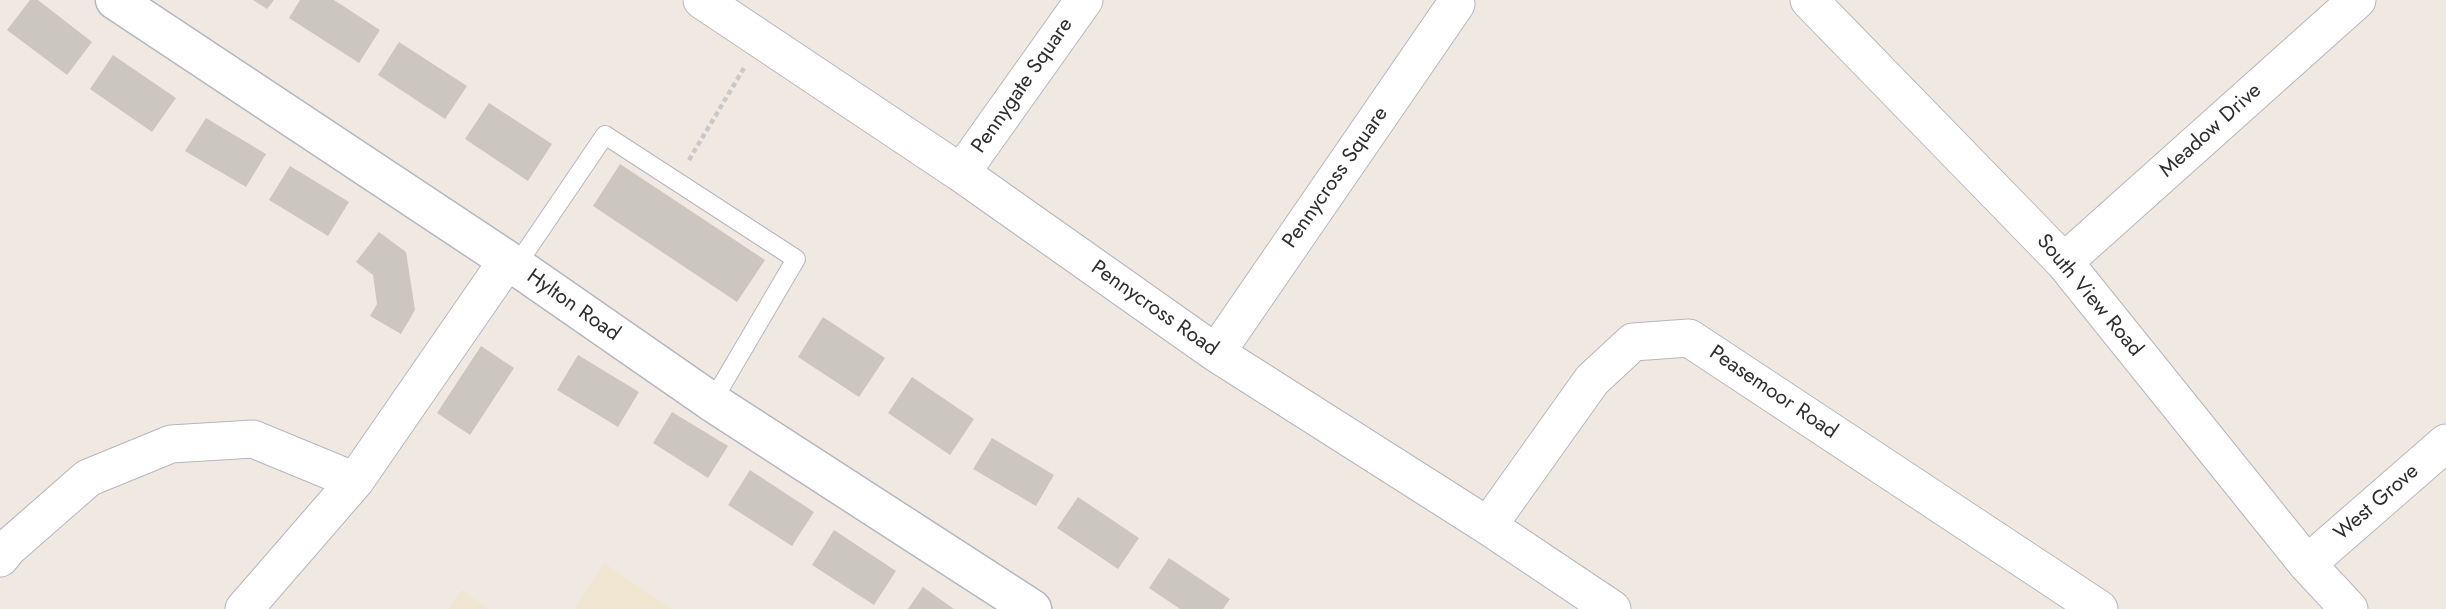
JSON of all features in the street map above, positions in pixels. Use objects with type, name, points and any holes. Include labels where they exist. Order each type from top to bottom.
[{"type":"street","name":"Hylton Road","points":[[115,0],[511,264],[712,402],[1032,609]]},
{"type":"street","name":"Pennycross Road","points":[[704,0],[961,173],[1216,353],[1488,526],[1612,609]]},
{"type":"street","name":"Pennygate Square","points":[[961,173],[1084,0]]},
{"type":"street","name":"South View Road","points":[[1809,0],[2064,262],[2307,564],[2349,609]]},
{"type":"street","name":"Meadow Drive","points":[[2064,262],[2357,0]]},
{"type":"street","name":"Pennycross Square","points":[[1216,353],[1457,4]]},
{"type":"street","points":[[244,609],[355,481],[511,264]]},
{"type":"street","name":"Peasemoor Road","points":[[1488,526],[1592,380],[1633,342],[1689,338],[2099,609]]},
{"type":"street","points":[[3,549],[88,478],[171,444],[253,439],[355,481]]},
{"type":"street","name":"West Grove","points":[[2307,564],[2445,447]]},
{"type":"lane","points":[[511,264],[605,135],[796,259],[712,402]]},
{"type":"path","points":[[675,181],[761,40]]},
{"type":"shaded area","points":[[604,563],[672,609],[574,609]]},
{"type":"shaded area","points":[[462,590],[489,609],[448,609]]},
{"type":"building","points":[[30,0],[38,0],[92,42],[67,75],[7,30]]},
{"type":"building","points":[[253,0],[274,0],[267,9]]},
{"type":"building","points":[[300,0],[334,0],[380,30],[359,63],[289,18]]},
{"type":"building","points":[[399,42],[467,86],[445,119],[378,75]]},
{"type":"building","points":[[113,55],[176,98],[152,132],[90,89]]},
{"type":"building","points":[[489,103],[552,144],[528,181],[465,139]]},
{"type":"building","points":[[206,118],[266,154],[246,187],[185,151]]},
{"type":"building","points":[[620,164],[765,260],[737,302],[593,206]]},
{"type":"building","points":[[290,166],[349,202],[328,236],[269,200]]},
{"type":"building","points":[[379,232],[406,252],[415,310],[401,334],[370,316],[377,304],[373,275],[356,262]]},
{"type":"building","points":[[823,317],[885,358],[859,397],[798,357]]},
{"type":"building","points":[[481,346],[514,368],[470,435],[437,413]]},
{"type":"building","points":[[578,355],[639,392],[618,427],[557,390]]},
{"type":"building","points":[[912,377],[974,419],[950,455],[888,413]]},
{"type":"building","points":[[672,412],[728,446],[708,478],[653,443]]},
{"type":"building","points":[[992,438],[1054,475],[1036,506],[973,469]]},
{"type":"building","points":[[750,470],[814,512],[792,546],[728,505]]},
{"type":"building","points":[[1078,497],[1139,538],[1118,569],[1057,528]]},
{"type":"building","points":[[834,530],[896,571],[874,605],[812,565]]},
{"type":"building","points":[[1169,558],[1230,599],[1223,609],[1180,609],[1149,588]]},
{"type":"building","points":[[923,587],[954,609],[908,609]]}]
